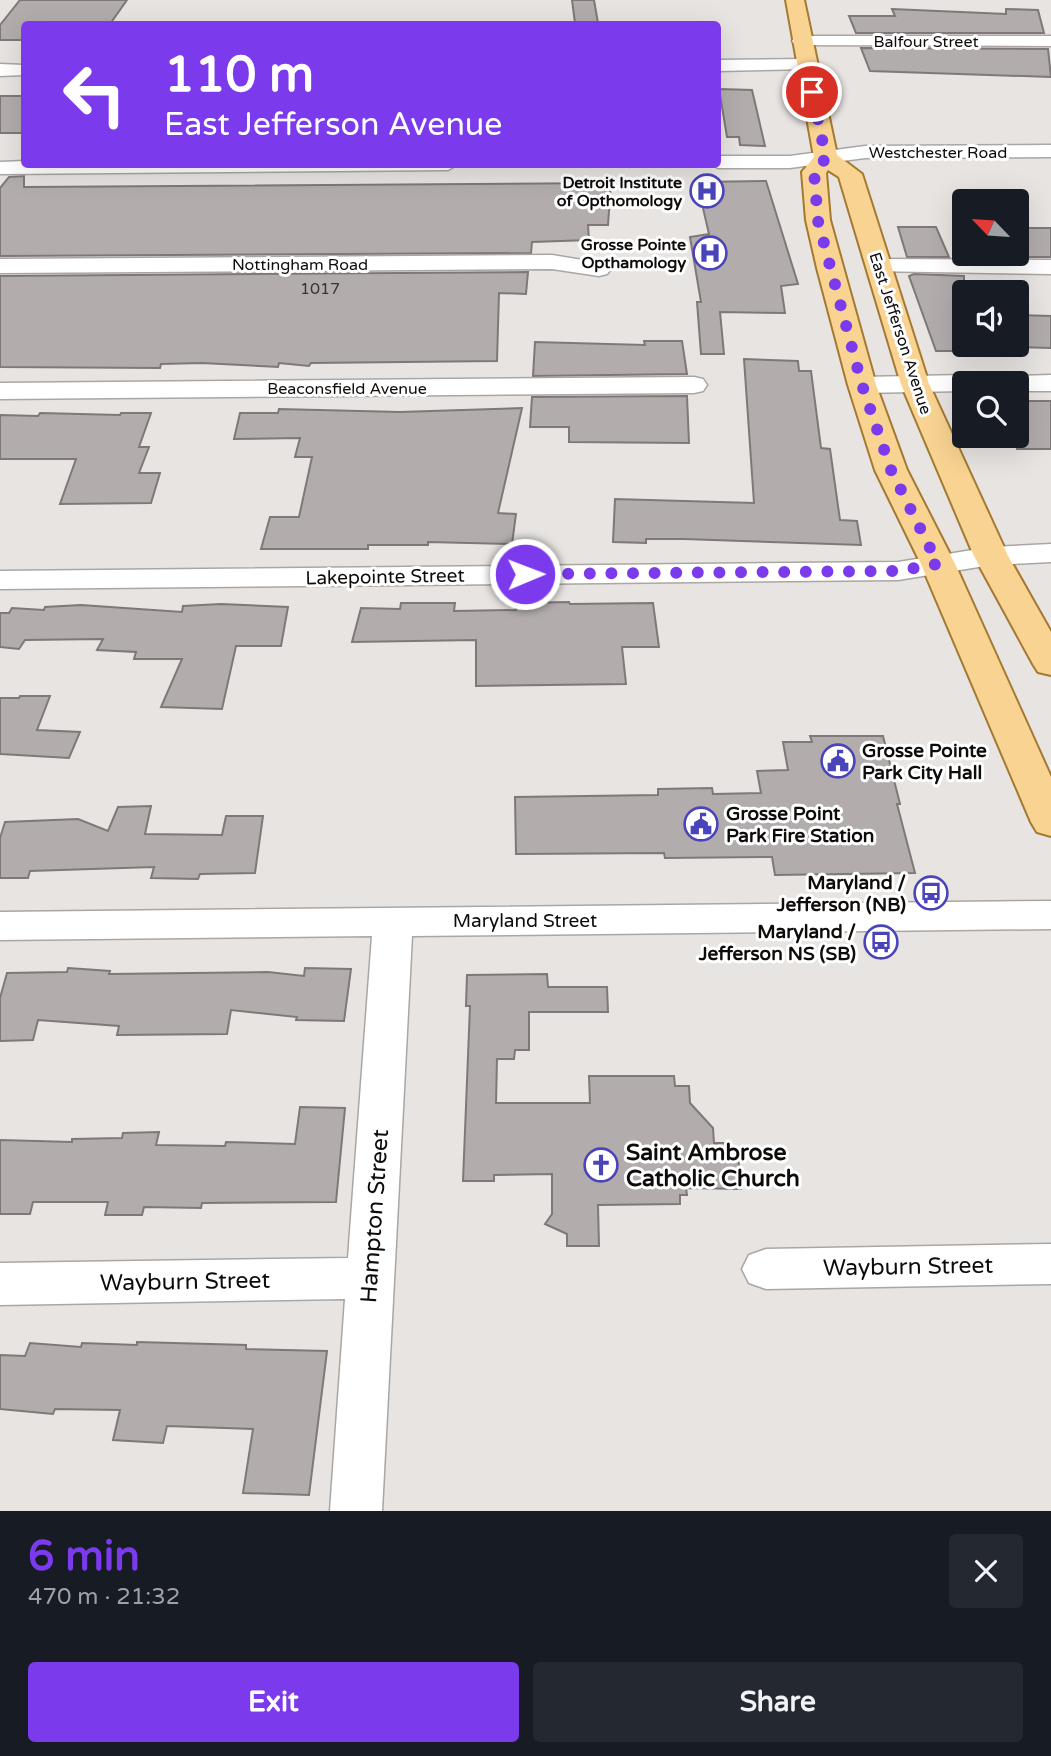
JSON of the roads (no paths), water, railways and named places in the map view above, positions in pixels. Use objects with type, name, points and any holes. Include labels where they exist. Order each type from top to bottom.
[{"type":"main road","points":[[794,0],[826,158],[814,172],[818,220],[862,385],[891,470],[938,564],[1049,815]]},
{"type":"main road","name":"East Jefferson Avenue","points":[[826,158],[850,173],[915,384],[991,556],[1051,664]]},
{"type":"main road","points":[[818,220],[864,220]]},
{"type":"street","name":"Balfour Street","points":[[801,41],[1051,41]]},
{"type":"street","points":[[721,66],[806,65]]},
{"type":"street","points":[[0,70],[21,70]]},
{"type":"street","name":"Westchester Road","points":[[721,162],[790,162],[864,152],[1051,152]]},
{"type":"street","points":[[0,168],[21,168]]},
{"type":"street","name":"Nottingham Road","points":[[0,266],[552,262],[599,269]]},
{"type":"street","points":[[878,266],[1051,267]]},
{"type":"street","points":[[862,385],[952,383]]},
{"type":"street","points":[[1029,383],[1051,383]]},
{"type":"street","name":"Beaconsfield Avenue","points":[[0,391],[694,385]]},
{"type":"street","points":[[991,556],[1051,553]]},
{"type":"street","name":"Lakepointe Street","points":[[0,580],[898,571],[991,556]]},
{"type":"street","name":"Maryland Street","points":[[0,926],[1051,915]]},
{"type":"street","name":"Hampton Street","points":[[356,1511],[393,922]]},
{"type":"street","name":"Wayburn Street","points":[[766,1269],[1051,1264]]},
{"type":"street","name":"Wayburn Street","points":[[0,1284],[371,1278]]},
{"type":"place","name":"Detroit Institute of Opthomology","points":[[707,191]]},
{"type":"place","name":"Grosse Pointe Opthamology","points":[[710,253]]},
{"type":"place","name":"Grosse Pointe Park City Hall","points":[[838,761]]},
{"type":"place","name":"Grosse Point Park Fire Station","points":[[701,824]]},
{"type":"place","name":"Maryland / Jefferson (NB)","points":[[931,893]]},
{"type":"place","name":"Maryland / Jefferson NS (SB)","points":[[881,942]]},
{"type":"place","name":"Saint Ambrose Catholic Church","points":[[601,1165]]}]
